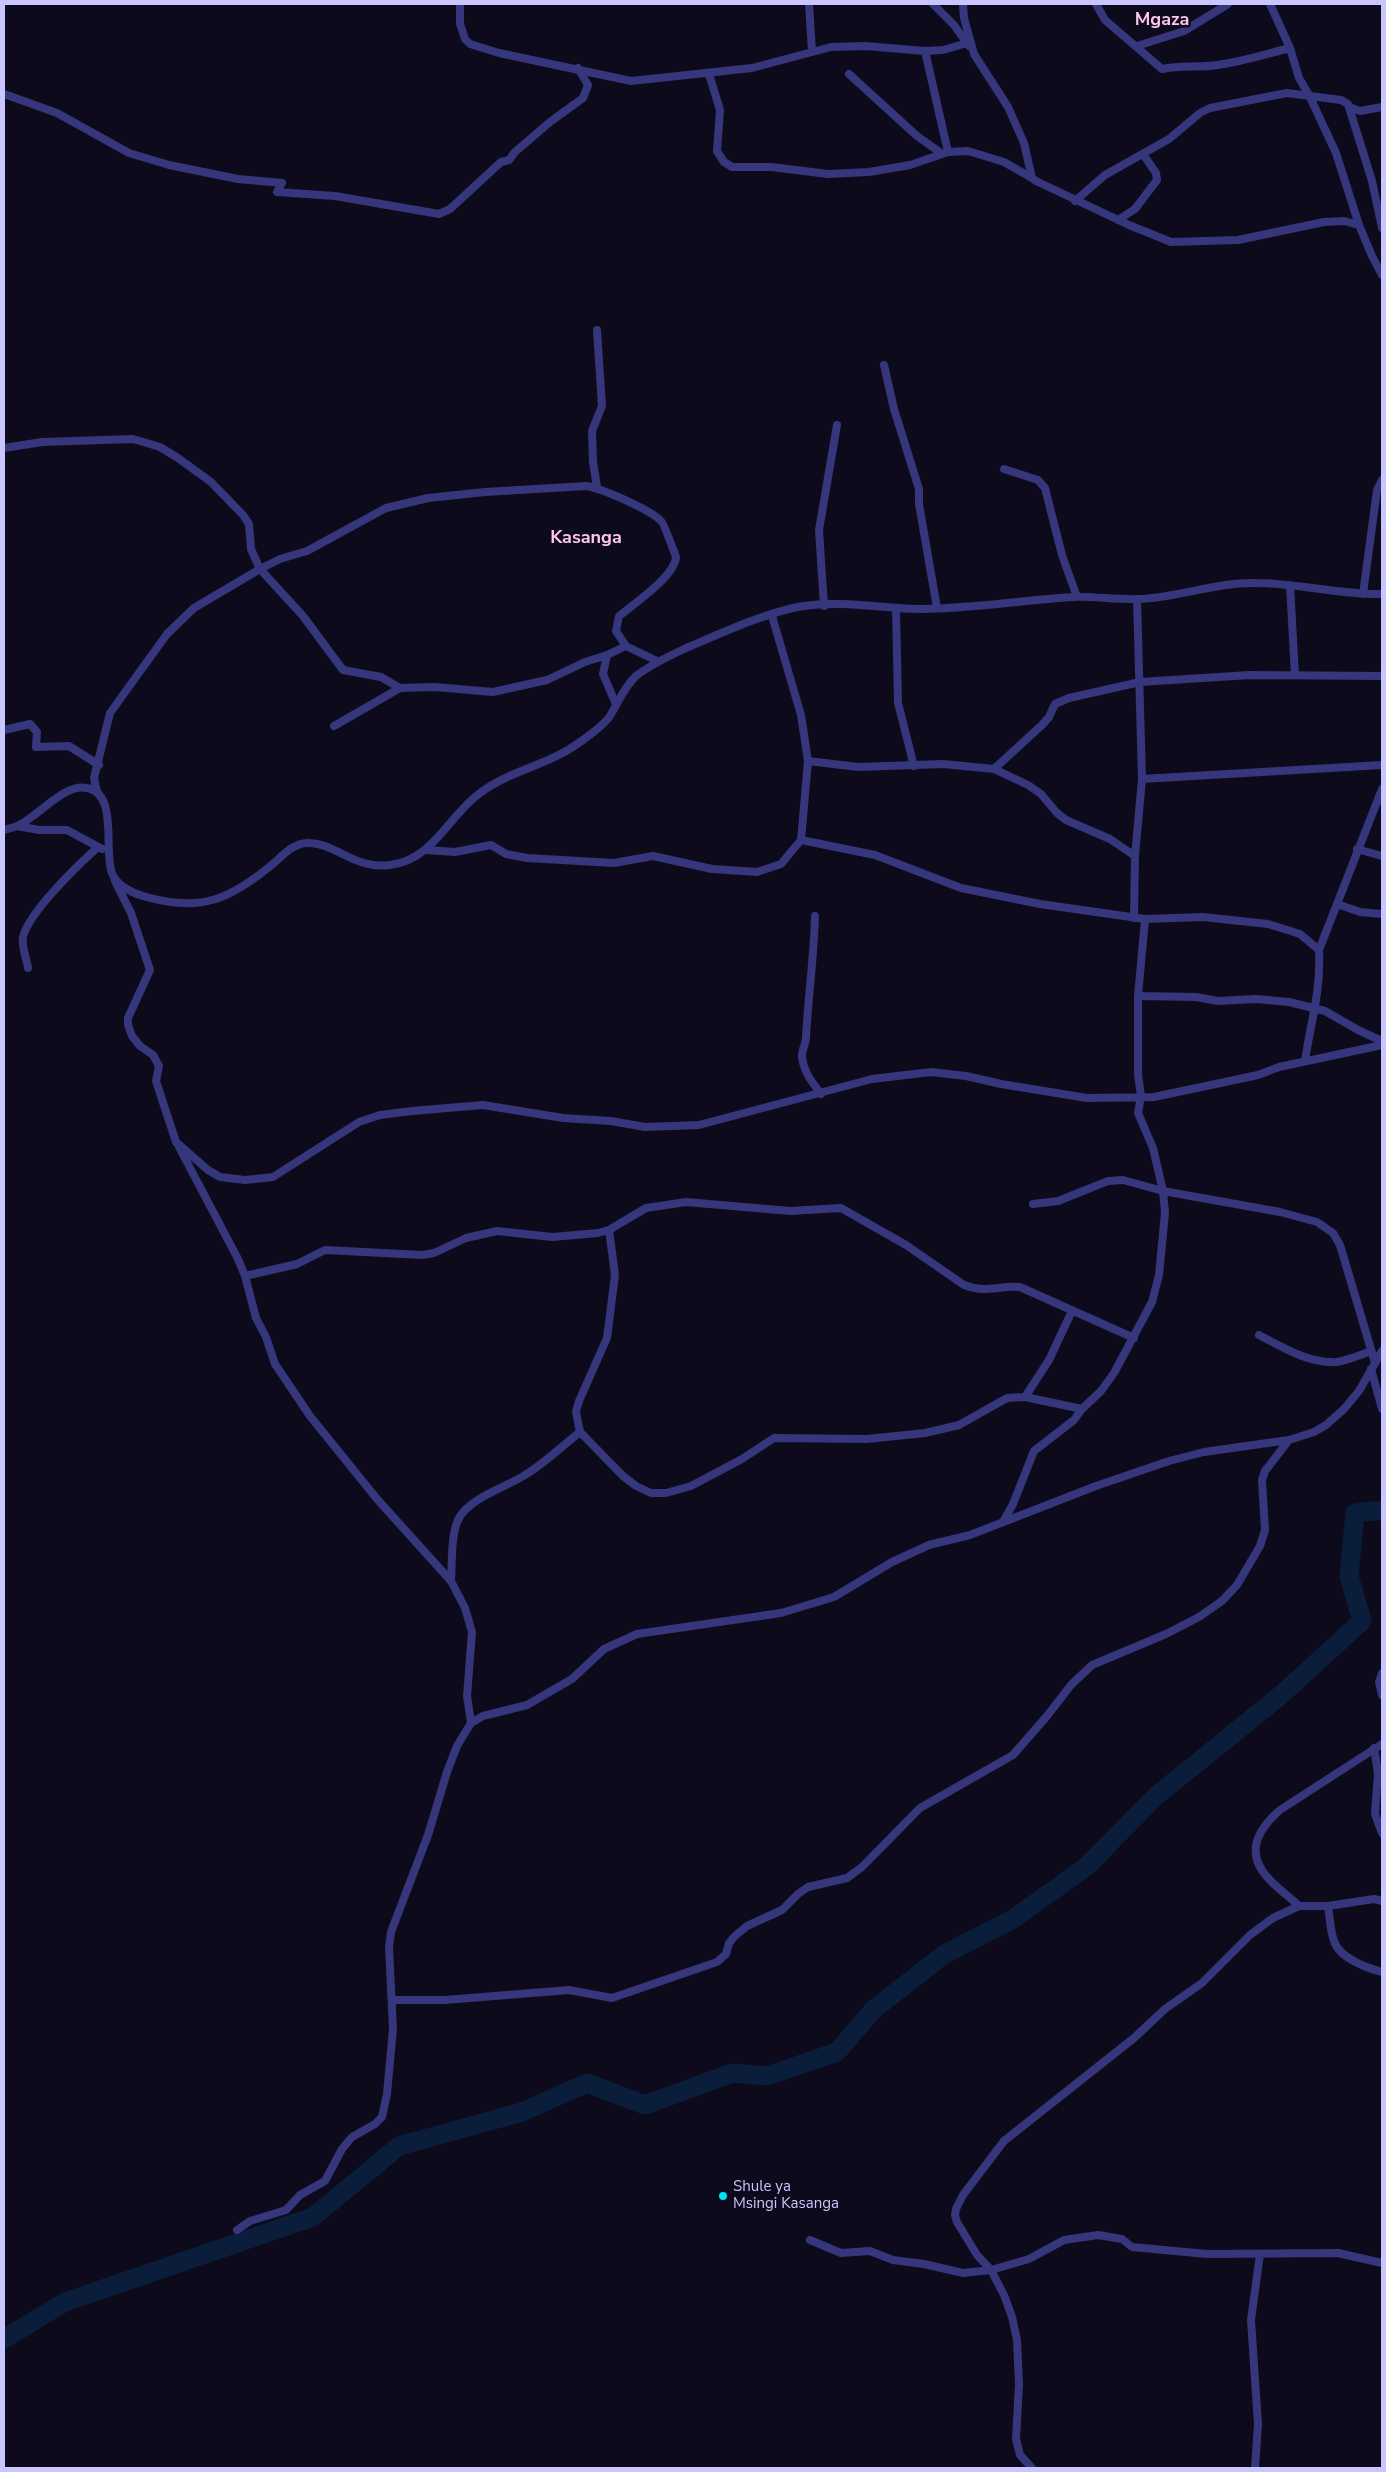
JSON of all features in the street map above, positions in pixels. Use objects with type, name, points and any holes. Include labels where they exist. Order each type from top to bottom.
[{"type":"street","points":[[460,4],[460,24],[465,40],[470,44],[500,53],[578,68],[631,81],[709,74],[768,66],[812,51],[865,46],[926,51],[952,48],[967,43]]},
{"type":"street","points":[[809,4],[812,51]]},
{"type":"street","points":[[933,4],[954,25],[1008,107],[1024,143],[1032,178]]},
{"type":"street","points":[[963,4],[964,18],[974,54]]},
{"type":"street","points":[[1096,4],[1102,16],[1162,69],[1172,66],[1200,67],[1219,65],[1290,48]]},
{"type":"street","points":[[1137,46],[1184,31],[1228,4]]},
{"type":"street","points":[[1270,4],[1290,48],[1299,78],[1336,153],[1359,225],[1372,256],[1382,273]]},
{"type":"street","points":[[926,51],[945,153]]},
{"type":"street","points":[[4,94],[57,113],[129,153],[169,165],[238,180],[282,183],[277,192],[335,196],[439,214],[450,209],[501,162],[508,160],[550,122],[583,98],[588,85],[578,68]]},
{"type":"street","points":[[709,74],[720,110],[717,150],[724,162],[732,167],[772,167],[828,174],[850,174],[905,166],[945,153],[968,151],[985,155],[1075,201],[1171,242],[1238,240],[1324,222],[1344,221],[1359,225]]},
{"type":"street","points":[[849,74],[917,136],[945,153]]},
{"type":"street","points":[[1075,201],[1106,175],[1169,139],[1200,113],[1210,108],[1287,93],[1341,100],[1349,107],[1360,111],[1382,107]]},
{"type":"street","points":[[1349,107],[1372,181],[1382,228]]},
{"type":"street","points":[[1118,220],[1135,209],[1157,180],[1156,174],[1143,154]]},
{"type":"street","points":[[597,330],[602,406],[592,431],[593,462],[597,488]]},
{"type":"street","points":[[884,365],[894,409],[919,489],[919,504],[936,608]]},
{"type":"street","points":[[824,606],[819,530],[837,425]]},
{"type":"street","points":[[4,448],[42,442],[134,439],[160,447],[211,482],[243,515],[249,524],[251,549],[260,569],[303,616],[343,670],[381,677],[400,688]]},
{"type":"street","points":[[1004,469],[1038,480],[1045,488],[1062,555],[1076,597]]},
{"type":"street","points":[[1363,594],[1377,490],[1382,480]]},
{"type":"street","points":[[471,1723],[467,1696],[472,1632],[465,1608],[451,1581],[377,1499],[310,1416],[275,1364],[266,1337],[256,1318],[245,1276],[229,1240],[176,1142],[156,1081],[159,1066],[153,1054],[140,1046],[132,1036],[128,1018],[150,970],[131,913],[113,877],[109,851],[108,824],[103,800],[97,792],[94,778],[99,765],[110,713],[167,634],[194,608],[280,559],[307,551],[386,508],[410,501],[485,492],[586,486],[597,488],[663,522],[676,557],[676,563],[669,574],[619,616],[616,631],[626,646],[657,661]]},
{"type":"street","points":[[113,877],[129,891],[141,896],[167,902],[208,903],[244,887],[291,848],[306,843],[336,852],[350,860],[375,866],[394,865],[427,850],[461,808],[476,796],[496,783],[575,746],[609,718],[616,702],[636,677],[657,661],[738,627],[802,606],[896,609],[936,608],[1076,597],[1137,599],[1165,597],[1239,583],[1290,584],[1363,594],[1382,594]]},
{"type":"street","points":[[1290,584],[1295,675]]},
{"type":"street","points":[[1134,918],[1135,856],[1142,779],[1137,599]]},
{"type":"street","points":[[896,609],[898,703],[914,766]]},
{"type":"street","points":[[427,850],[455,852],[490,845],[506,854],[527,858],[614,863],[653,856],[712,869],[757,872],[781,864],[801,840],[808,761],[801,715],[772,616]]},
{"type":"street","points":[[334,726],[400,688],[435,687],[493,692],[547,680],[585,662],[607,656],[626,646]]},
{"type":"street","points":[[607,656],[604,674],[616,702]]},
{"type":"street","points":[[994,769],[1042,725],[1058,702],[1140,682],[1295,675],[1382,676]]},
{"type":"street","points":[[4,730],[30,724],[37,732],[36,747],[69,746],[99,765]]},
{"type":"street","points":[[808,761],[858,768],[943,764],[994,769],[1028,785],[1041,794],[1057,814],[1066,820],[1110,839],[1135,856]]},
{"type":"street","points":[[1142,779],[1382,764]]},
{"type":"street","points":[[4,830],[17,826],[57,797],[76,788],[84,787],[97,792]]},
{"type":"street","points":[[1305,1061],[1310,1025],[1316,1009],[1320,975],[1319,950],[1382,789]]},
{"type":"street","points":[[17,826],[39,830],[68,830],[109,851]]},
{"type":"street","points":[[801,840],[874,855],[961,888],[1040,904],[1145,919],[1203,917],[1268,924],[1300,934],[1319,950]]},
{"type":"street","points":[[28,968],[23,938],[30,924],[55,889],[98,847]]},
{"type":"street","points":[[1357,849],[1382,856]]},
{"type":"street","points":[[1337,904],[1360,912],[1382,914]]},
{"type":"street","points":[[815,916],[814,963],[809,986],[806,1042],[801,1053],[805,1073],[821,1094]]},
{"type":"street","points":[[1003,1522],[1013,1504],[1034,1451],[1074,1420],[1082,1408],[1102,1391],[1134,1338],[1152,1302],[1161,1264],[1166,1213],[1163,1191],[1153,1148],[1138,1113],[1141,1096],[1138,1075],[1138,996],[1145,919]]},
{"type":"street","points":[[1138,996],[1196,997],[1218,1000],[1256,999],[1289,1002],[1330,1013],[1358,1030],[1382,1041]]},
{"type":"street","points":[[176,1142],[208,1170],[220,1177],[262,1180],[282,1172],[359,1122],[380,1115],[483,1105],[564,1118],[611,1121],[645,1127],[699,1125],[872,1079],[931,1072],[966,1076],[1000,1084],[1087,1098],[1154,1097],[1258,1075],[1279,1067],[1382,1045]]},
{"type":"street","points":[[1033,1204],[1062,1199],[1116,1179],[1163,1191],[1280,1212],[1317,1222],[1324,1226],[1333,1233],[1340,1245],[1371,1351],[1382,1409]]},
{"type":"street","points":[[245,1276],[297,1264],[325,1250],[422,1255],[434,1253],[456,1242],[490,1232],[552,1237],[579,1236],[609,1230],[646,1208],[686,1202],[790,1210],[842,1208],[906,1245],[964,1285],[975,1289],[994,1290],[1020,1286],[1134,1338]]},
{"type":"street","points":[[609,1230],[615,1275],[614,1296],[607,1338],[576,1412],[580,1432],[636,1486],[651,1493],[666,1493],[692,1486],[742,1459],[774,1438],[867,1439],[925,1433],[959,1425],[1007,1398],[1025,1397],[1082,1408]]},
{"type":"street","points":[[1025,1397],[1049,1360],[1072,1311]]},
{"type":"street","points":[[1259,1335],[1305,1358],[1320,1361],[1342,1361],[1371,1351]]},
{"type":"street","points":[[237,2230],[250,2220],[286,2210],[300,2195],[325,2181],[342,2149],[352,2137],[382,2118],[388,2084],[393,2029],[389,1947],[391,1932],[426,1843],[447,1772],[457,1746],[471,1723],[483,1716],[526,1705],[572,1679],[604,1649],[637,1634],[782,1613],[834,1597],[892,1562],[929,1545],[970,1534],[1096,1486],[1169,1461],[1204,1452],[1289,1440],[1314,1432],[1334,1418],[1359,1391],[1382,1351]]},
{"type":"street","points":[[451,1581],[452,1553],[458,1520],[465,1510],[492,1492],[525,1476],[580,1432]]},
{"type":"street","points":[[392,2000],[445,2000],[569,1990],[612,1998],[717,1962],[726,1954],[729,1943],[747,1926],[782,1910],[808,1887],[847,1878],[862,1867],[920,1808],[1013,1755],[1071,1685],[1092,1665],[1166,1634],[1199,1617],[1222,1601],[1237,1585],[1260,1546],[1265,1530],[1262,1480],[1265,1471],[1289,1440]]},
{"type":"street","points":[[1382,1673],[1379,1682],[1382,1695]]},
{"type":"street","points":[[1299,1906],[1270,1880],[1258,1863],[1256,1852],[1259,1833],[1267,1822],[1280,1810],[1382,1744]]},
{"type":"street","points":[[1374,1748],[1378,1773],[1375,1814],[1382,1833]]},
{"type":"street","points":[[1032,2468],[1020,2455],[1016,2439],[1019,2384],[1017,2340],[1004,2296],[991,2270],[977,2255],[955,2215],[964,2195],[1004,2141],[1134,2038],[1165,2009],[1202,1983],[1250,1935],[1273,1918],[1299,1906],[1328,1906],[1355,1901],[1382,1901]]},
{"type":"street","points":[[1328,1906],[1334,1942],[1339,1950],[1350,1958],[1382,1972]]},
{"type":"street","points":[[810,2240],[841,2253],[870,2251],[893,2260],[924,2264],[963,2273],[991,2270],[1037,2257],[1054,2244],[1064,2240],[1098,2235],[1122,2239],[1132,2247],[1207,2254],[1338,2253],[1382,2263]]},
{"type":"street","points":[[1255,2468],[1258,2424],[1252,2320],[1260,2254]]},
{"type":"waterway","points":[[4,2339],[65,2302],[313,2217],[399,2146],[522,2112],[587,2083],[645,2105],[732,2073],[767,2076],[837,2052],[873,2010],[943,1955],[1013,1919],[1086,1867],[1156,1796],[1281,1695],[1362,1621],[1349,1576],[1355,1513],[1382,1510]]},
{"type":"place","name":"Shule ya Msingi Kasanga","points":[[723,2196]]},
{"type":"district","name":"Mgaza","points":[[1162,21]]},
{"type":"district","name":"Kasanga","points":[[586,539]]}]
